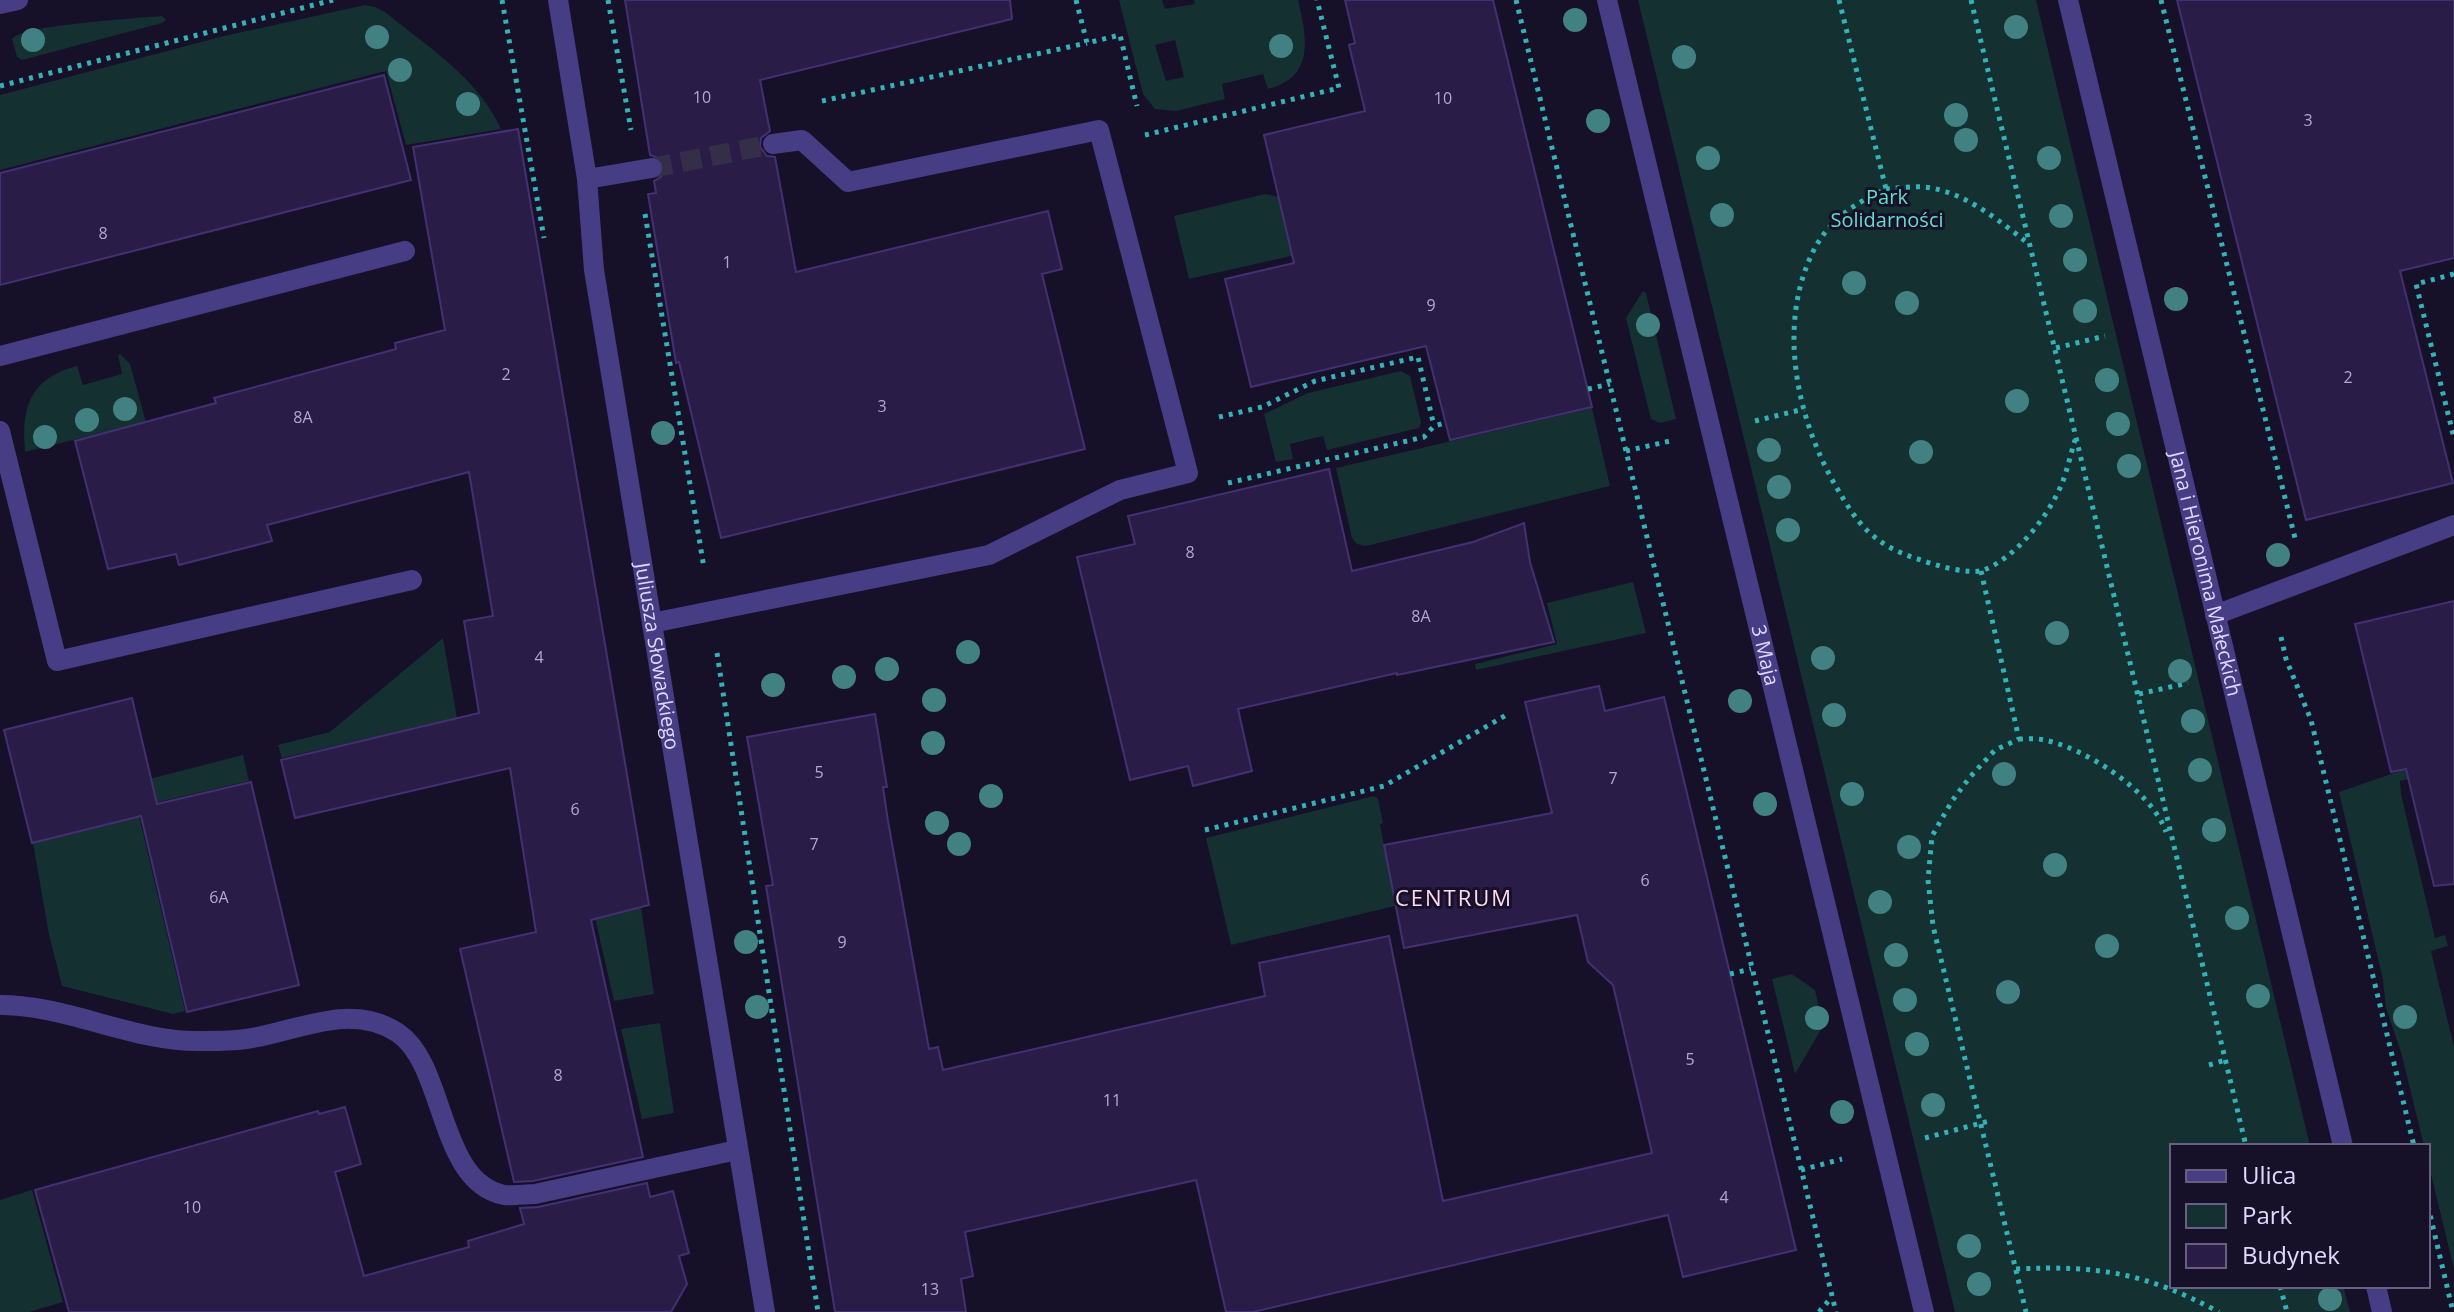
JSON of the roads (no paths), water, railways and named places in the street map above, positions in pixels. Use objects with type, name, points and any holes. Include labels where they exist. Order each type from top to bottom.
[{"type":"street","points":[[0,4],[18,0]]},
{"type":"street","name":"Juliusza Słowackiego","points":[[558,0],[587,179],[594,270],[765,1312]]},
{"type":"street","name":"3 Maja","points":[[1607,0],[1924,1312]]},
{"type":"street","name":"Jana i Hieronima Małeckich","points":[[2068,0],[2343,1144]]},
{"type":"street","points":[[652,623],[989,555],[1120,490],[1188,473],[1099,130],[848,182],[802,140],[773,144]]},
{"type":"street","points":[[587,179],[652,168]]},
{"type":"street","points":[[0,356],[405,251]]},
{"type":"street","points":[[0,431],[57,661],[412,580]]},
{"type":"street","points":[[2215,615],[2454,525]]},
{"type":"street","points":[[0,1005],[57,1011],[150,1035],[199,1042],[246,1039],[334,1019],[364,1018],[399,1033],[420,1056],[454,1147],[477,1181],[503,1195],[535,1194],[737,1150]]},
{"type":"street","points":[[2376,1288],[2382,1312]]},
{"type":"tunnel","points":[[652,168],[773,144]]},
{"type":"district","name":"CENTRUM","points":[[1454,898]]},
{"type":"park label","name":"Park Solidarności","points":[[1887,208]]}]
